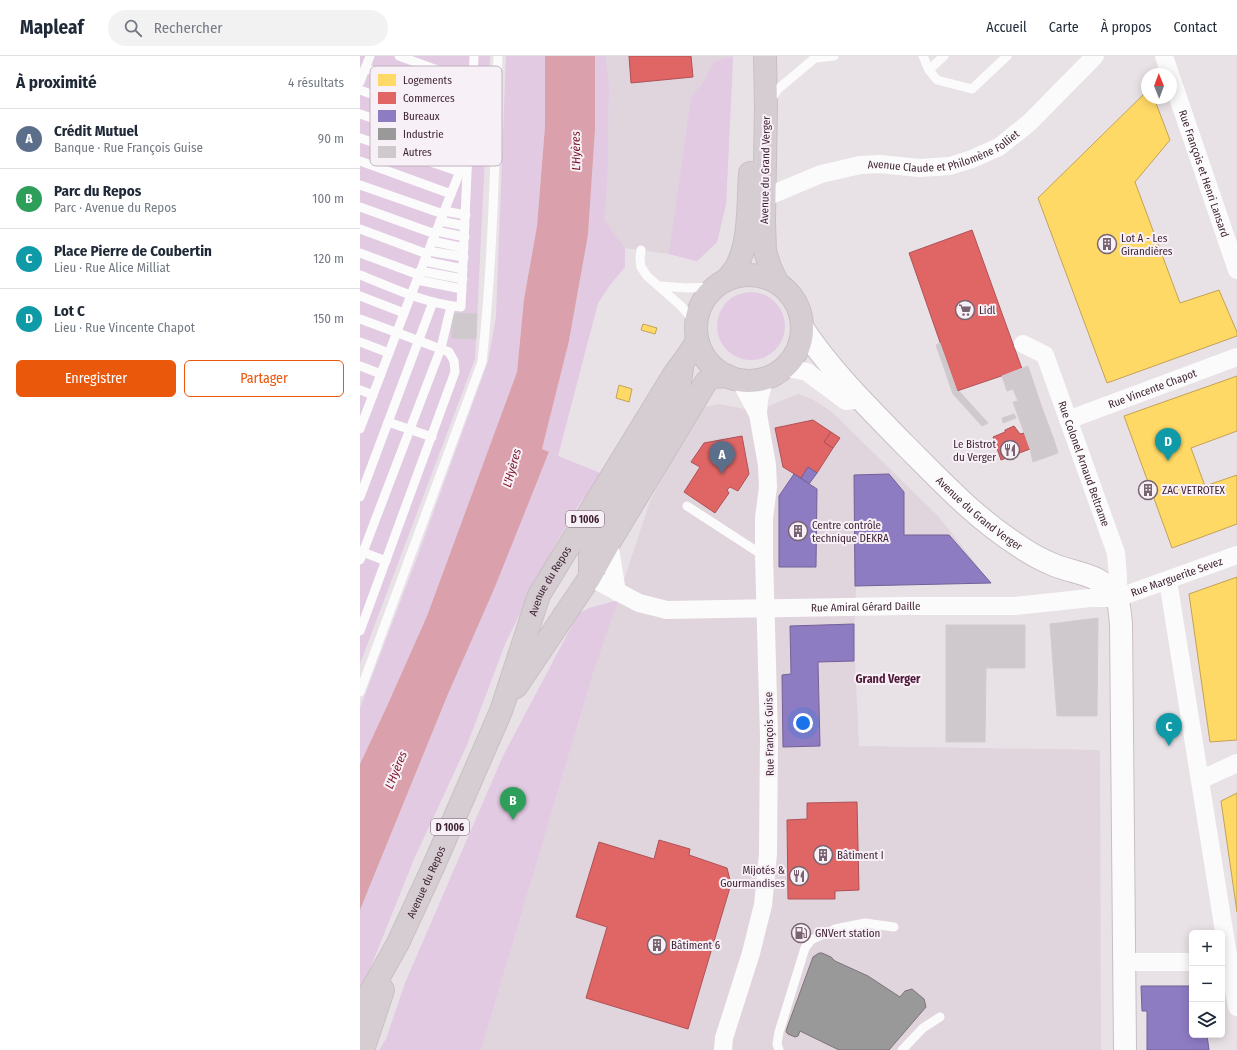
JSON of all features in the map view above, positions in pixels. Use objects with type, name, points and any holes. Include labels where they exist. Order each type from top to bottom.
[{"type":"main road","name":"Avenue du Grand Verger","points":[[721,283],[738,264],[744,250],[754,107],[754,56]]},
{"type":"main road","name":"Avenue du Grand Verger","points":[[765,56],[765,251],[777,282]]},
{"type":"main road","points":[[744,274],[761,276],[777,282],[788,290],[796,301],[801,314],[801,339],[798,349],[792,359],[776,374],[753,381],[734,378],[714,368],[703,355],[696,332],[699,309],[705,297],[721,283],[744,274]]},
{"type":"main road","name":"Avenue du Grand Verger","points":[[802,328],[820,354],[860,399],[956,497],[1019,547],[1054,565],[1089,575],[1105,584],[1117,598]]},
{"type":"main road","name":"Avenue du Repos","points":[[360,1011],[398,943],[434,865],[501,710],[539,595],[683,360],[692,350],[696,332]]},
{"type":"main road","name":"Avenue du Repos","points":[[590,577],[592,539],[677,404],[683,360]]},
{"type":"main road","name":"Avenue du Repos","points":[[501,710],[590,577],[706,382],[712,377],[734,378]]},
{"type":"main road","points":[[1117,598],[1122,624],[1125,1050]]},
{"type":"main road","name":"Avenue du Repos","points":[[363,1050],[398,943]]},
{"type":"street","name":"Avenue Claude et Philomène Folliet","points":[[764,198],[821,174],[860,165],[880,164],[919,168],[950,166],[972,159],[999,147],[1029,123],[1095,56]]},
{"type":"street","name":"Rue François et Henri Lansard","points":[[1164,56],[1168,68]]},
{"type":"street","name":"Rue François et Henri Lansard","points":[[1177,93],[1237,270]]},
{"type":"street","name":"Rue Colonel Arnaud Beltrame","points":[[1022,344],[1046,355],[1116,553],[1118,576],[1117,598]]},
{"type":"street","name":"Rue Vincente Chapot","points":[[1068,420],[1237,357]]},
{"type":"street","points":[[784,367],[807,372],[846,401],[860,399]]},
{"type":"street","name":"Rue François Guise","points":[[734,378],[758,414]]},
{"type":"street","name":"Rue François Guise","points":[[723,1050],[724,1038],[751,953],[762,905],[768,854],[770,736],[764,518],[768,487],[758,414],[759,399],[765,378]]},
{"type":"street","points":[[609,543],[617,592]]},
{"type":"street","name":"Rue Marguerite Sevez","points":[[1117,598],[1237,555]]},
{"type":"street","name":"Rue Amiral Gérard Daille","points":[[590,577],[638,603],[667,610],[902,606],[1015,606],[1090,598],[1117,598]]},
{"type":"street","points":[[1168,580],[1237,1007]]},
{"type":"street","points":[[1200,780],[1237,763]]},
{"type":"street","points":[[1124,962],[1189,962]]},
{"type":"lane","points":[[360,82],[370,56]]},
{"type":"lane","points":[[399,56],[426,66]]},
{"type":"lane","points":[[498,56],[498,66]]},
{"type":"lane","points":[[766,107],[778,89],[814,57],[834,56]]},
{"type":"lane","points":[[923,56],[929,70],[937,80],[972,89],[1007,56]]},
{"type":"lane","points":[[929,70],[944,56]]},
{"type":"lane","points":[[365,68],[370,70]]},
{"type":"lane","points":[[360,90],[370,94]]},
{"type":"lane","points":[[360,114],[370,118]]},
{"type":"lane","points":[[360,138],[370,141]]},
{"type":"lane","points":[[360,162],[370,166]]},
{"type":"lane","points":[[371,166],[451,194]]},
{"type":"lane","points":[[442,166],[460,172]]},
{"type":"lane","points":[[360,429],[363,414],[373,395],[462,166]]},
{"type":"lane","points":[[360,275],[433,302],[461,307],[468,166]]},
{"type":"lane","points":[[360,692],[482,362],[488,306],[495,166]]},
{"type":"lane","points":[[360,185],[465,226]]},
{"type":"lane","points":[[360,207],[464,248]]},
{"type":"lane","points":[[442,216],[466,215]]},
{"type":"lane","points":[[360,229],[463,269]]},
{"type":"lane","points":[[435,236],[465,236]]},
{"type":"lane","points":[[641,250],[641,267],[647,276],[681,306],[696,332]]},
{"type":"lane","points":[[360,253],[462,289]]},
{"type":"lane","points":[[427,255],[464,258]]},
{"type":"lane","points":[[419,275],[463,279]]},
{"type":"lane","points":[[659,286],[687,288],[721,283]]},
{"type":"lane","points":[[360,296],[404,313]]},
{"type":"lane","points":[[360,497],[433,302]]},
{"type":"lane","points":[[386,561],[361,554],[441,348],[451,306]]},
{"type":"lane","points":[[360,319],[449,352],[454,361],[455,372],[360,631]]},
{"type":"lane","points":[[360,342],[389,353]]},
{"type":"lane","points":[[360,366],[381,374]]},
{"type":"lane","points":[[360,390],[373,395]]},
{"type":"lane","points":[[388,422],[432,438]]},
{"type":"lane","points":[[687,506],[764,556]]},
{"type":"lane","points":[[779,1050],[779,1032],[805,948],[811,940],[835,929],[865,924],[894,927]]},
{"type":"lane","points":[[902,1050],[923,1028],[940,1017]]},
{"type":"shaded area","points":[[360,56],[490,56],[490,66],[370,66],[370,166],[485,166],[475,359],[360,664]]},
{"type":"shaded area","points":[[506,56],[545,56],[545,126],[537,226],[524,299],[517,372],[427,616],[360,764],[360,708],[418,555],[488,361],[496,317]]},
{"type":"shaded area","points":[[595,56],[606,56],[609,86],[608,168],[605,220],[625,248],[625,267],[610,285],[598,303],[558,456],[603,474],[580,503],[555,545],[506,642],[467,745],[414,859],[360,994],[360,910],[448,694],[549,453],[542,449],[569,341],[588,235],[595,130]]},
{"type":"shaded area","points":[[606,56],[733,56],[726,204],[717,242],[697,261],[669,254],[625,248],[605,220],[608,168],[609,86]]},
{"type":"shaded area","points":[[733,57],[726,204],[717,242],[697,261],[669,254],[691,98],[704,81],[713,63],[722,59]]},
{"type":"shaded area","points":[[751,292],[764,295],[775,302],[782,313],[785,326],[782,339],[775,350],[764,357],[751,360],[738,357],[727,350],[720,339],[717,326],[720,313],[727,302],[738,295]]},
{"type":"shaded area","points":[[798,394],[812,399],[832,412],[939,517],[991,583],[856,586],[854,640],[859,746],[1100,750],[1101,1050],[481,1050],[592,677],[650,501],[695,417],[705,407],[719,404],[745,409],[769,406]]},
{"type":"shaded area","points":[[618,600],[592,677],[481,1050],[379,1050],[386,1039],[405,983],[503,756],[578,614],[589,608]]},
{"type":"water","name":"L'Hyères","points":[[545,56],[595,56],[595,130],[588,235],[569,341],[542,449],[549,452],[494,589],[448,694],[360,910],[360,764],[427,616],[517,372],[524,299],[537,226],[545,126]]},
{"type":"building: Logements","name":"Lot A - Les Girandières","points":[[1141,97],[1141,104],[1156,104],[1170,140],[1135,182],[1180,303],[1219,290],[1237,332],[1237,336],[1107,383],[1038,198]]},
{"type":"building: Logements","points":[[643,324],[657,328],[655,334],[641,330]]},
{"type":"building: Logements","points":[[1237,376],[1237,431],[1191,448],[1205,486],[1237,475],[1237,524],[1172,548],[1124,416]]},
{"type":"building: Logements","points":[[619,385],[632,389],[629,402],[616,398]]},
{"type":"building: Logements","points":[[1237,577],[1237,740],[1210,742],[1189,594]]},
{"type":"building: Logements","points":[[1237,793],[1237,912],[1221,801]]},
{"type":"building: Commerces","points":[[629,56],[691,56],[693,77],[631,83]]},
{"type":"building: Commerces","name":"Lidl","points":[[972,230],[1022,369],[957,391],[909,253]]},
{"type":"building: Commerces","points":[[813,420],[831,432],[824,442],[833,448],[817,473],[808,467],[801,478],[783,467],[775,428]]},
{"type":"building: Commerces","points":[[1014,426],[1020,434],[1024,433],[1030,449],[1001,460],[993,437]]},
{"type":"building: Commerces","points":[[831,432],[840,438],[833,448],[824,442]]},
{"type":"building: Commerces","points":[[742,436],[749,474],[738,491],[730,487],[727,490],[729,493],[715,513],[684,492],[700,467],[691,462],[704,443]]},
{"type":"building: Commerces","name":"Bâtiment I","points":[[857,802],[859,890],[835,891],[835,899],[788,899],[787,820],[807,819],[807,803]]},
{"type":"building: Commerces","name":"Bâtiment 6","points":[[659,840],[690,849],[689,855],[727,868],[731,884],[688,1029],[586,998],[607,927],[576,917],[599,842],[654,859]]},
{"type":"building: Bureaux","points":[[808,467],[817,473],[809,484],[801,478]]},
{"type":"building: Bureaux","name":"Centre contrôle technique DEKRA","points":[[794,474],[817,489],[816,567],[779,567],[779,496]]},
{"type":"building: Bureaux","points":[[889,474],[904,492],[904,535],[949,535],[991,583],[855,586],[854,475]]},
{"type":"building: Bureaux","points":[[854,624],[854,661],[818,662],[820,746],[783,747],[782,675],[791,674],[790,626]]},
{"type":"building: Bureaux","points":[[1141,986],[1189,986],[1189,1038],[1207,1038],[1209,1050],[1147,1050],[1147,1011],[1142,1011]]},
{"type":"building: Industrie","points":[[819,953],[831,957],[835,961],[868,976],[900,997],[905,991],[912,989],[924,999],[926,1007],[889,1050],[839,1050],[800,1031],[798,1036],[795,1037],[788,1034],[786,1032],[787,1028],[813,957]]},
{"type":"building: Autres","points":[[452,313],[477,314],[476,339],[452,338]]},
{"type":"building: Autres","points":[[940,343],[957,391],[960,392],[953,394],[936,345]]},
{"type":"building: Autres","points":[[1028,366],[1041,405],[1017,413],[1013,402],[1018,401],[1013,389],[1007,391],[1002,376]]},
{"type":"building: Autres","points":[[960,392],[988,423],[982,426],[953,394]]},
{"type":"building: Autres","points":[[1041,405],[1054,440],[1030,449],[1017,413]]},
{"type":"building: Autres","points":[[1014,414],[1016,418],[1003,423],[1002,418]]},
{"type":"building: Autres","points":[[1054,440],[1058,453],[1033,462],[1030,449]]},
{"type":"building: Autres","name":"ZAC VETROTEX","points":[[1148,484],[1152,495],[1147,497],[1143,486]]},
{"type":"building: Autres","points":[[1098,618],[1097,716],[1057,716],[1050,624]]},
{"type":"building: Autres","points":[[946,625],[1025,625],[1025,668],[986,668],[985,742],[946,742]]},
{"type":"place","name":"Lot A - Les Girandières","points":[[1107,244]]},
{"type":"place","name":"Lidl","points":[[965,310]]},
{"type":"place","name":"Le Bistrot du Verger","points":[[1010,450]]},
{"type":"place","name":"Lot C","points":[[1168,461]]},
{"type":"place","name":"Crédit Mutuel","points":[[722,474]]},
{"type":"place","name":"ZAC VETROTEX","points":[[1148,490]]},
{"type":"place","name":"Centre contrôle technique DEKRA","points":[[798,531]]},
{"type":"place","name":"Place Pierre de Coubertin","points":[[1169,746]]},
{"type":"place","name":"Parc du Repos","points":[[513,820]]},
{"type":"place","name":"Bâtiment I","points":[[823,855]]},
{"type":"place","name":"Mijotés & Gourmandises","points":[[799,876]]},
{"type":"place","name":"GNVert station","points":[[801,933]]},
{"type":"place","name":"Bâtiment 6","points":[[657,945]]},
{"type":"district","name":"Grand Verger","points":[[888,679]]}]
